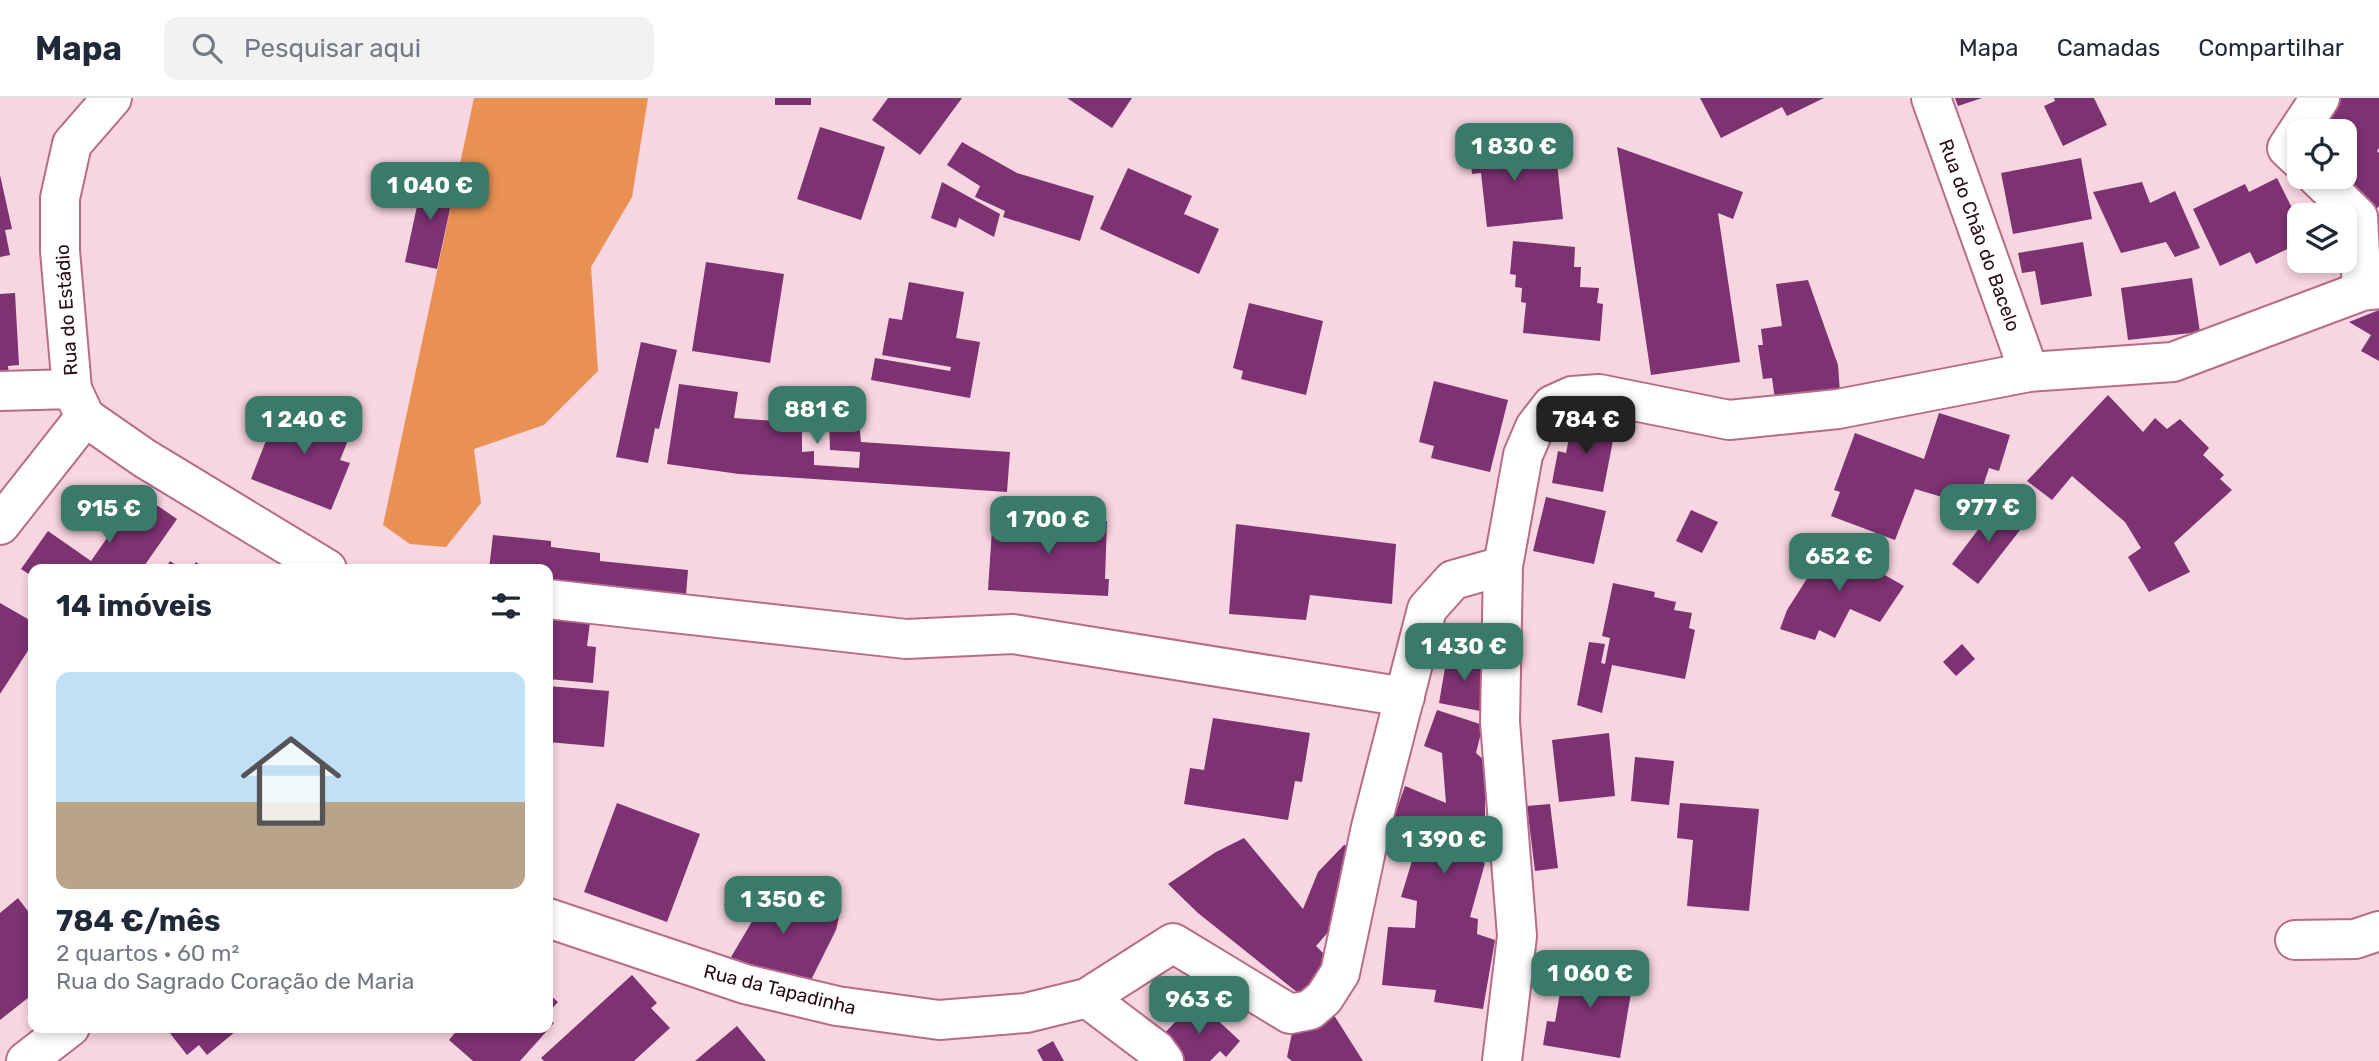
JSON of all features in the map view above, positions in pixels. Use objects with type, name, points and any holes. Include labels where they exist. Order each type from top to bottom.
[{"type":"street","name":"Rua do Estádio","points":[[78,403],[60,251],[60,198],[72,144],[112,98]]},
{"type":"street","name":"Rua do Chão do Bacelo","points":[[1931,98],[2029,372]]},
{"type":"street","points":[[2306,119],[2320,98]]},
{"type":"street","points":[[1502,1061],[1517,936],[1500,722],[1503,566],[1523,455],[1535,427],[1552,405],[1572,396],[1600,394],[1729,420],[1838,409],[2029,372],[2173,362],[2370,290],[2358,217],[2329,189]]},
{"type":"street","points":[[0,391],[78,403],[145,458],[319,564]]},
{"type":"street","points":[[0,525],[78,403]]},
{"type":"street","name":"Rua da Tapadinha","points":[[553,920],[745,984],[837,1006],[939,1020],[1026,1013],[1087,998],[1173,943],[1290,1014],[1310,1010],[1324,998],[1340,973],[1371,827],[1427,609],[1453,580],[1503,566]]},
{"type":"street","points":[[553,600],[906,639],[1013,634],[1405,697]]},
{"type":"street","points":[[2295,940],[2355,939],[2379,931]]},
{"type":"street","points":[[1087,998],[1156,1050],[1164,1061]]},
{"type":"street","points":[[26,1061],[62,1033]]},
{"type":"shaded area","points":[[474,98],[648,98],[632,197],[591,267],[598,371],[544,425],[474,449],[481,503],[446,547],[410,544],[383,525]]},
{"type":"building","points":[[775,98],[811,98],[811,105],[775,105]]},
{"type":"building","points":[[888,98],[962,98],[920,155],[872,120]]},
{"type":"building","points":[[1067,98],[1132,98],[1112,128]]},
{"type":"building","points":[[1700,98],[1824,98],[1787,116],[1782,107],[1721,138]]},
{"type":"building","points":[[1955,98],[1982,98],[1958,106]]},
{"type":"building","points":[[2054,98],[2094,98],[2107,125],[2063,146],[2044,106],[2055,101]]},
{"type":"building","points":[[2336,98],[2379,98],[2379,206],[2375,211],[2353,189],[2357,189],[2357,119],[2325,119]]},
{"type":"building","points":[[820,127],[885,147],[861,220],[797,199]]},
{"type":"building","points":[[1517,132],[1521,167],[1557,163],[1563,219],[1487,227],[1481,173],[1472,174],[1468,138]]},
{"type":"building","points":[[962,142],[1017,173],[1094,196],[1080,241],[1003,217],[1005,211],[975,197],[980,186],[947,165]]},
{"type":"building","points":[[1617,147],[1743,192],[1733,219],[1718,213],[1740,362],[1651,375]]},
{"type":"building","points":[[2081,158],[2092,219],[2013,234],[2001,173]]},
{"type":"building","points":[[1128,168],[1192,196],[1184,214],[1219,229],[1199,274],[1100,229]]},
{"type":"building","points":[[424,174],[456,181],[437,269],[405,262]]},
{"type":"building","points":[[0,175],[12,229],[5,230],[10,255],[0,257]]},
{"type":"building","points":[[2277,178],[2290,203],[2287,203],[2287,249],[2256,264],[2250,252],[2220,266],[2193,209],[2245,184],[2249,192]]},
{"type":"building","points":[[942,182],[1000,214],[994,237],[959,218],[956,228],[931,218]]},
{"type":"building","points":[[2142,182],[2150,203],[2175,191],[2200,248],[2175,257],[2166,242],[2121,253],[2093,192]]},
{"type":"building","points":[[1513,241],[1575,247],[1574,267],[1581,267],[1580,287],[1599,288],[1597,303],[1603,304],[1600,341],[1523,333],[1526,303],[1521,302],[1522,288],[1515,287],[1516,275],[1510,274]]},
{"type":"building","points":[[2083,242],[2092,296],[2041,305],[2035,271],[2022,273],[2018,253]]},
{"type":"building","points":[[706,262],[784,274],[770,363],[692,351]]},
{"type":"building","points":[[2192,278],[2200,332],[2128,340],[2121,288]]},
{"type":"building","points":[[1808,280],[1838,365],[1840,393],[1775,400],[1772,378],[1763,379],[1758,345],[1763,345],[1761,329],[1782,326],[1776,284]]},
{"type":"building","points":[[909,282],[964,292],[956,338],[980,342],[970,398],[871,380],[875,358],[950,371],[951,367],[882,355],[889,318],[902,320]]},
{"type":"building","points":[[15,293],[19,365],[8,366],[9,374],[0,374],[0,294]]},
{"type":"building","points":[[1249,303],[1323,321],[1306,395],[1241,379],[1243,371],[1233,368]]},
{"type":"building","points":[[2379,310],[2379,361],[2361,351],[2371,335],[2349,322]]},
{"type":"building","points":[[641,342],[677,350],[659,429],[655,428],[648,463],[616,457]]},
{"type":"building","points":[[1434,381],[1508,400],[1490,472],[1431,458],[1434,446],[1419,442]]},
{"type":"building","points":[[679,384],[738,392],[734,418],[802,423],[802,452],[814,451],[814,465],[859,468],[860,452],[830,450],[829,420],[795,416],[798,392],[857,400],[861,442],[1010,452],[1007,492],[739,474],[667,464]]},
{"type":"building","points":[[2108,395],[2143,432],[2155,418],[2167,429],[2180,419],[2209,448],[2203,455],[2224,475],[2220,479],[2232,490],[2174,543],[2190,572],[2149,592],[2128,557],[2141,548],[2125,522],[2072,476],[2052,500],[2027,481]]},
{"type":"building","points":[[282,400],[341,424],[340,428],[351,433],[340,460],[350,463],[331,510],[251,479]]},
{"type":"building","points":[[1939,413],[2010,435],[1999,471],[1989,468],[1982,489],[1972,486],[1966,504],[1915,489],[1895,540],[1831,516],[1840,492],[1834,490],[1855,433],[1924,459]]},
{"type":"building","points":[[1573,417],[1616,425],[1603,492],[1552,483],[1558,451],[1566,453]]},
{"type":"building","points":[[145,497],[177,519],[146,564],[28,564],[28,574],[21,569],[48,531],[91,561],[118,522],[125,525]]},
{"type":"building","points":[[1546,497],[1606,511],[1594,564],[1533,551]]},
{"type":"building","points":[[1997,505],[2024,525],[1978,584],[1952,564]]},
{"type":"building","points":[[1691,510],[1718,522],[1702,553],[1676,541]]},
{"type":"building","points":[[993,514],[1107,521],[1105,579],[1109,579],[1108,596],[988,590]]},
{"type":"building","points":[[1236,524],[1396,544],[1392,604],[1310,595],[1306,620],[1229,614]]},
{"type":"building","points":[[1836,533],[1864,553],[1860,561],[1904,586],[1880,622],[1850,609],[1835,638],[1819,630],[1815,640],[1780,629],[1787,610]]},
{"type":"building","points":[[493,535],[551,541],[551,547],[600,553],[600,561],[688,570],[685,608],[553,594],[553,564],[490,564]]},
{"type":"building","points":[[1613,583],[1655,592],[1654,597],[1676,602],[1674,610],[1692,613],[1689,628],[1695,630],[1685,679],[1612,665],[1602,713],[1577,705],[1589,642],[1605,644],[1601,663],[1605,664],[1610,638],[1602,636]]},
{"type":"building","points":[[0,603],[28,619],[28,651],[0,694]]},
{"type":"building","points":[[553,618],[590,622],[587,646],[596,647],[593,683],[553,679]]},
{"type":"building","points":[[1962,644],[1975,659],[1956,676],[1943,662]]},
{"type":"building","points":[[1447,656],[1488,663],[1480,711],[1439,703]]},
{"type":"building","points":[[553,686],[609,691],[604,747],[553,742]]},
{"type":"building","points":[[1437,710],[1483,725],[1476,753],[1485,761],[1485,821],[1462,855],[1485,863],[1470,917],[1478,919],[1477,934],[1495,940],[1483,1009],[1434,1002],[1436,990],[1382,985],[1388,927],[1415,928],[1417,901],[1401,897],[1418,841],[1389,831],[1405,786],[1446,803],[1442,753],[1424,746]]},
{"type":"building","points":[[1213,718],[1310,733],[1302,782],[1295,781],[1288,820],[1184,804],[1190,768],[1204,770]]},
{"type":"building","points":[[1609,733],[1615,796],[1559,802],[1552,740]]},
{"type":"building","points":[[1635,757],[1674,761],[1669,805],[1631,801]]},
{"type":"building","points":[[617,803],[700,834],[667,922],[584,892]]},
{"type":"building","points":[[1680,803],[1759,809],[1749,911],[1687,906],[1693,840],[1677,838]]},
{"type":"building","points":[[1550,804],[1558,868],[1535,871],[1527,806]]},
{"type":"building","points":[[1244,838],[1303,909],[1318,872],[1344,845],[1362,850],[1336,923],[1316,946],[1332,962],[1308,1001],[1198,913],[1168,884],[1216,852]]},
{"type":"building","points":[[751,887],[788,903],[795,893],[840,912],[836,930],[807,988],[727,964],[754,918],[724,905],[732,891],[746,897]]},
{"type":"building","points":[[18,898],[28,911],[28,998],[0,1020],[0,913]]},
{"type":"building","points":[[1566,958],[1620,967],[1617,985],[1632,987],[1620,1058],[1543,1045],[1547,1021],[1555,1022]]},
{"type":"building","points":[[632,975],[657,1003],[651,1008],[670,1028],[634,1061],[544,1061],[541,1058]]},
{"type":"building","points":[[1196,1000],[1240,1041],[1226,1057],[1220,1051],[1210,1061],[1182,1061],[1159,1039]]},
{"type":"building","points":[[1332,1012],[1363,1061],[1292,1061],[1287,1057],[1292,1033]]},
{"type":"building","points":[[737,1026],[766,1061],[695,1061]]},
{"type":"building","points":[[170,1033],[234,1033],[207,1055],[199,1045],[187,1055]]},
{"type":"building","points":[[455,1033],[545,1033],[520,1061],[473,1061],[449,1040]]},
{"type":"building","points":[[1053,1041],[1064,1061],[1043,1061],[1037,1050]]}]
